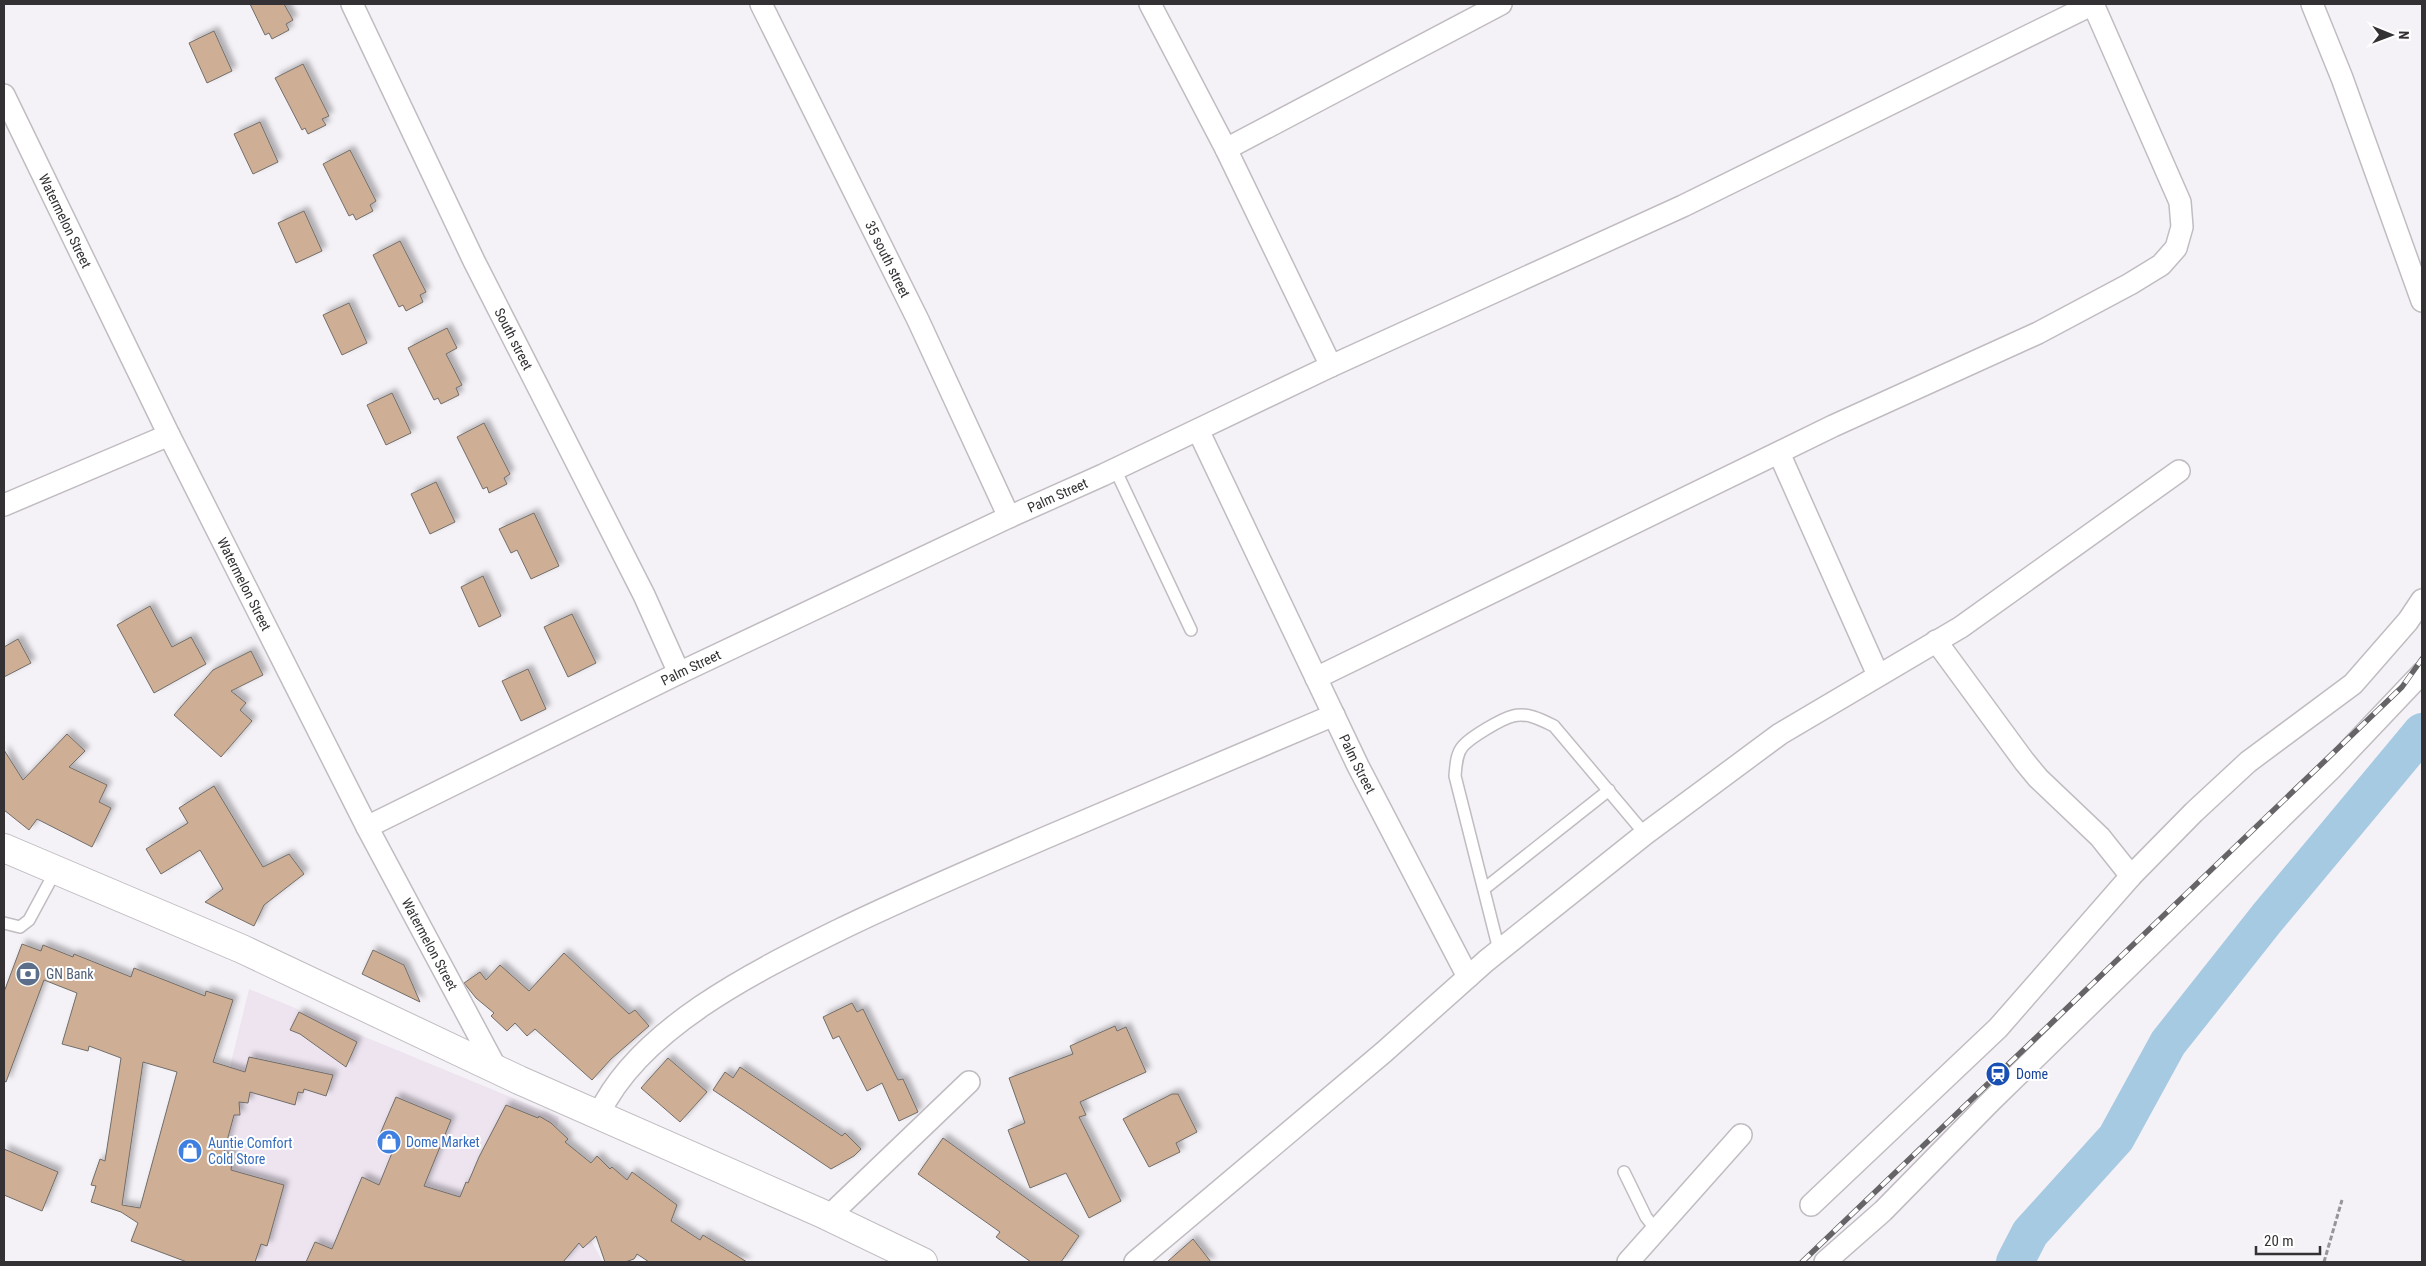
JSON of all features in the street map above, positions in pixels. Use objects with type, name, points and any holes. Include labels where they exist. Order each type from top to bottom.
[{"type":"main road","points":[[4,848],[242,949],[496,1068],[828,1217],[923,1262]]},
{"type":"street","name":"South street","points":[[352,4],[474,262],[639,586],[679,673]]},
{"type":"street","name":"35 south street","points":[[761,4],[918,320],[1009,517]]},
{"type":"street","points":[[1150,4],[1226,149],[1332,366]]},
{"type":"street","points":[[1226,149],[1501,4]]},
{"type":"street","points":[[1198,430],[1332,366],[1683,206],[2093,4],[2180,202],[2182,227],[2176,248],[2161,265],[2130,284],[2038,333],[1779,453],[1316,678]]},
{"type":"street","points":[[2312,4],[2342,78],[2422,301]]},
{"type":"street","name":"Watermelon Street","points":[[4,95],[169,435],[367,827],[496,1068]]},
{"type":"street","name":"Palm Street","points":[[367,827],[679,673],[1198,430],[1358,766],[1468,977]]},
{"type":"street","points":[[4,505],[169,435]]},
{"type":"street","points":[[1779,453],[1878,675]]},
{"type":"street","points":[[1135,1262],[1203,1207],[1499,950],[1645,834],[1780,734],[1961,626],[2179,472]]},
{"type":"street","points":[[1811,1205],[1998,1028],[2131,876],[2194,812],[2248,762],[2353,684],[2408,621],[2422,600]]},
{"type":"street","points":[[1936,641],[2028,767],[2100,837],[2131,876]]},
{"type":"street","points":[[1825,1262],[1883,1211],[1990,1102],[2331,769],[2422,673]]},
{"type":"street","points":[[599,1114],[609,1092],[630,1067],[680,1021],[769,964],[934,887],[1334,715]]},
{"type":"street","points":[[828,1217],[969,1082]]},
{"type":"street","points":[[1628,1262],[1741,1135]]},
{"type":"lane","points":[[1115,469],[1191,630]]},
{"type":"lane","points":[[1499,950],[1455,776],[1456,761],[1462,747],[1478,735],[1514,716],[1538,717],[1554,726],[1645,834]]},
{"type":"lane","points":[[1484,889],[1608,790]]},
{"type":"lane","points":[[5,928],[20,927],[29,920],[56,870]]},
{"type":"lane","points":[[1624,1172],[1646,1217],[1656,1230]]},
{"type":"path","points":[[2324,1262],[2342,1200]]},
{"type":"shaded area","name":"Dome Market","points":[[249,989],[559,1117],[550,1167],[603,1262],[191,1262],[227,1199],[222,1099]]},
{"type":"building","points":[[250,4],[284,4],[293,20],[286,24],[289,30],[272,39],[269,33],[265,35]]},
{"type":"building","points":[[214,31],[232,71],[207,83],[189,43]]},
{"type":"building","points":[[303,64],[329,116],[322,119],[326,125],[308,134],[305,128],[302,130],[275,78]]},
{"type":"building","points":[[260,122],[278,162],[253,174],[234,134]]},
{"type":"building","points":[[350,150],[376,201],[370,205],[373,211],[356,220],[353,214],[349,216],[323,164]]},
{"type":"building","points":[[304,211],[322,251],[296,263],[278,223]]},
{"type":"building","points":[[400,241],[426,292],[420,295],[423,302],[406,311],[403,305],[399,307],[373,255]]},
{"type":"building","points":[[349,303],[367,343],[342,355],[323,315]]},
{"type":"building","points":[[447,328],[457,348],[446,354],[462,385],[456,388],[459,395],[441,404],[438,398],[434,400],[408,348]]},
{"type":"building","points":[[392,393],[411,433],[386,445],[367,405]]},
{"type":"building","points":[[484,423],[510,474],[504,478],[507,484],[489,493],[487,487],[483,489],[457,437]]},
{"type":"building","points":[[436,482],[455,522],[430,534],[411,494]]},
{"type":"building","points":[[534,513],[559,566],[531,579],[517,550],[511,553],[499,529]]},
{"type":"building","points":[[483,576],[501,616],[479,627],[461,587]]},
{"type":"building","points":[[150,606],[172,647],[191,637],[206,664],[154,693],[117,625]]},
{"type":"building","points":[[572,614],[596,663],[568,677],[544,627]]},
{"type":"building","points":[[18,639],[31,663],[4,677],[4,647]]},
{"type":"building","points":[[251,651],[263,675],[231,691],[246,703],[240,710],[252,721],[221,757],[174,715],[213,670]]},
{"type":"building","points":[[528,669],[546,709],[521,721],[502,681]]},
{"type":"building","points":[[67,734],[85,751],[69,767],[107,785],[99,802],[111,808],[92,847],[37,819],[29,830],[4,810],[4,750],[23,780]]},
{"type":"building","points":[[214,786],[263,867],[289,854],[304,874],[264,905],[254,926],[205,902],[223,889],[200,850],[161,874],[146,849],[188,823],[179,808]]},
{"type":"building","points":[[22,944],[41,951],[43,945],[73,957],[74,954],[131,977],[134,968],[205,996],[206,991],[233,1000],[213,1062],[245,1072],[249,1057],[333,1075],[326,1096],[304,1089],[303,1093],[298,1092],[295,1105],[250,1092],[248,1103],[239,1102],[240,1115],[234,1115],[224,1152],[233,1154],[231,1170],[284,1185],[267,1246],[261,1244],[255,1262],[187,1262],[131,1241],[138,1223],[121,1212],[91,1202],[96,1186],[91,1185],[100,1159],[105,1161],[121,1058],[89,1046],[88,1051],[62,1044],[77,993],[44,980],[6,1082],[4,1081],[4,992]],"holes":[[[143,1062],[177,1072],[140,1208],[122,1205]]]},
{"type":"building","points":[[373,950],[404,965],[420,1002],[362,974]]},
{"type":"building","points":[[564,953],[629,1014],[635,1010],[649,1026],[611,1059],[592,1080],[535,1029],[527,1036],[515,1023],[507,1031],[491,1016],[494,1013],[476,998],[464,983],[480,972],[486,980],[500,965],[529,991]]},
{"type":"building","points":[[852,1003],[857,1012],[863,1009],[898,1080],[903,1079],[918,1112],[899,1121],[882,1083],[867,1091],[839,1036],[833,1039],[823,1017]]},
{"type":"building","points":[[299,1012],[357,1042],[346,1067],[300,1034],[290,1030]]},
{"type":"building","points":[[1115,1026],[1117,1031],[1126,1027],[1146,1072],[1080,1102],[1086,1115],[1079,1117],[1121,1201],[1089,1218],[1066,1173],[1030,1188],[1008,1130],[1025,1123],[1009,1078],[1073,1054],[1070,1046]]},
{"type":"building","points":[[668,1058],[707,1092],[680,1122],[641,1088]]},
{"type":"building","points":[[740,1067],[842,1136],[845,1133],[861,1149],[854,1156],[831,1169],[713,1090],[725,1072],[733,1078]]},
{"type":"building","points":[[1172,1094],[1178,1094],[1197,1132],[1176,1143],[1180,1152],[1149,1167],[1123,1119]]},
{"type":"building","points":[[396,1097],[451,1120],[424,1186],[460,1197],[506,1105],[538,1118],[539,1116],[551,1123],[568,1139],[565,1142],[591,1163],[597,1156],[610,1169],[612,1167],[627,1180],[632,1172],[677,1205],[671,1221],[700,1240],[703,1235],[747,1262],[649,1262],[637,1254],[634,1259],[625,1262],[605,1262],[596,1236],[583,1248],[579,1243],[563,1262],[306,1262],[315,1242],[332,1249],[362,1177],[379,1185],[394,1148],[377,1141]]},
{"type":"building","points":[[943,1138],[1079,1236],[1061,1262],[1031,1262],[996,1237],[1000,1232],[918,1174]]},
{"type":"building","points":[[4,1149],[58,1172],[42,1211],[4,1195]]},
{"type":"building","points":[[1193,1239],[1211,1262],[1167,1262]]},
{"type":"waterway","points":[[2015,1262],[2030,1233],[2116,1138],[2168,1043],[2267,918],[2422,732]]},
{"type":"railway","points":[[1802,1262],[2402,687],[2422,659]]},
{"type":"place","name":"GN Bank","points":[[28,974]]},
{"type":"place","name":"Dome","points":[[1998,1074]]},
{"type":"place","name":"Dome Market","points":[[389,1142]]},
{"type":"place","name":"Auntie Comfort Cold Store","points":[[190,1151]]}]
